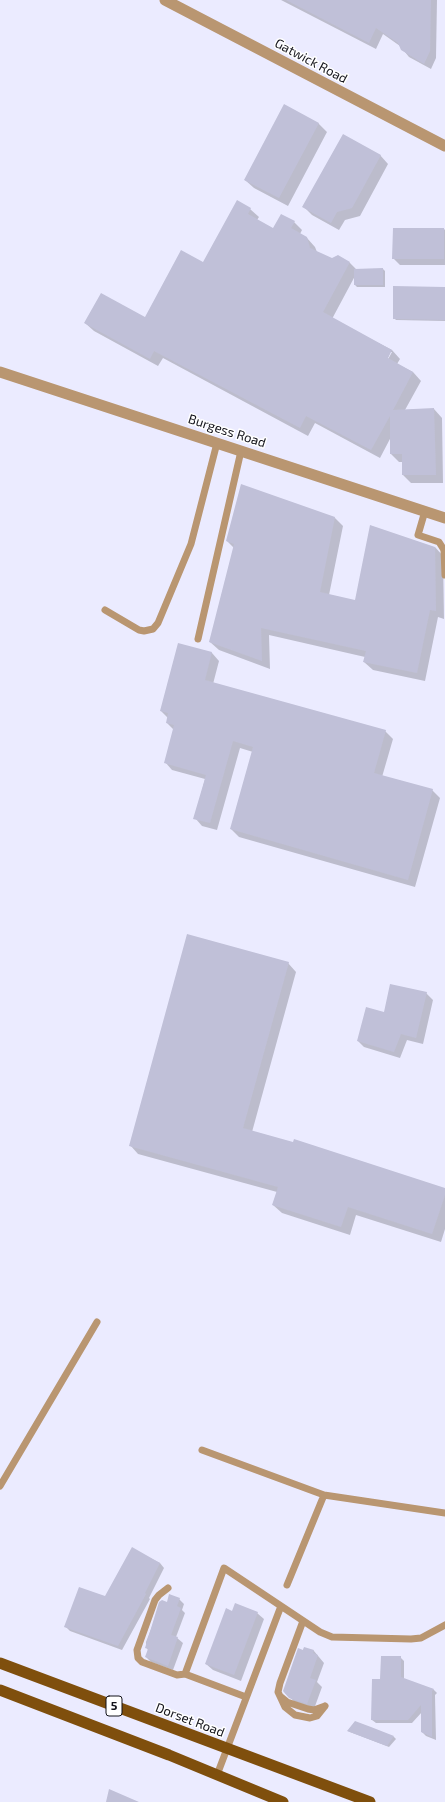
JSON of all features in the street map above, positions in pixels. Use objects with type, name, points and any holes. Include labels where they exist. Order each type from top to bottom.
[{"type":"main road","name":"Dorset Road","points":[[0,1663],[370,1802]]},
{"type":"main road","name":"5","points":[[0,1690],[283,1802]]},
{"type":"street","name":"Gatwick Road","points":[[164,0],[445,146]]},
{"type":"street","name":"Burgess Road","points":[[0,372],[445,518]]},
{"type":"lane","points":[[105,610],[139,630],[144,631],[153,628],[158,623],[191,544],[217,443]]},
{"type":"lane","points":[[198,639],[241,451]]},
{"type":"lane","points":[[425,511],[418,534],[440,542],[444,550],[445,575]]},
{"type":"lane","points":[[0,1486],[97,1322]]},
{"type":"lane","points":[[202,1450],[324,1495],[445,1513]]},
{"type":"lane","points":[[287,1585],[324,1495]]},
{"type":"lane","points":[[185,1674],[224,1568],[322,1634],[332,1637],[342,1639],[421,1638],[445,1625]]},
{"type":"lane","points":[[168,1588],[155,1600],[137,1650],[138,1658],[142,1662],[177,1675],[185,1674],[246,1697]]},
{"type":"lane","points":[[217,1775],[281,1606]]},
{"type":"lane","points":[[303,1621],[280,1683],[279,1695],[289,1712],[303,1717],[317,1716],[325,1706]]},
{"type":"building","points":[[286,0],[431,0],[430,51],[424,64],[401,50],[398,43],[376,28],[369,43]]},
{"type":"building","points":[[284,104],[319,123],[279,198],[244,180]]},
{"type":"building","points":[[343,134],[381,155],[352,208],[337,212],[331,223],[302,207]]},
{"type":"building","points":[[237,200],[251,208],[248,214],[273,228],[281,214],[295,221],[291,228],[307,237],[310,248],[332,258],[338,255],[350,262],[323,312],[392,350],[388,358],[413,372],[393,410],[434,408],[436,475],[402,475],[402,454],[390,454],[390,416],[371,450],[306,416],[300,428],[154,351],[150,359],[84,323],[101,293],[145,317],[181,250],[203,262]]},
{"type":"building","points":[[393,228],[444,228],[444,259],[392,259]]},
{"type":"building","points":[[383,268],[383,285],[354,285],[354,269]]},
{"type":"building","points":[[393,286],[445,287],[445,320],[393,319]]},
{"type":"building","points":[[241,484],[335,517],[320,592],[355,600],[370,525],[435,547],[436,611],[430,610],[417,673],[363,662],[366,651],[261,628],[262,661],[209,642],[234,544],[226,541]]},
{"type":"building","points":[[178,643],[212,652],[205,680],[386,730],[374,773],[433,789],[408,880],[230,829],[253,747],[233,741],[210,823],[193,819],[206,775],[164,763],[174,725],[166,723],[168,713],[160,711]]},
{"type":"building","points":[[187,934],[289,962],[243,1128],[293,1142],[294,1139],[445,1188],[445,1195],[432,1234],[348,1207],[341,1227],[272,1205],[278,1187],[129,1146]]},
{"type":"building","points":[[390,984],[427,992],[416,1038],[401,1034],[394,1052],[357,1041],[366,1007],[384,1012]]},
{"type":"building","points":[[132,1547],[160,1563],[145,1593],[146,1594],[118,1646],[64,1627],[79,1587],[105,1596]]},
{"type":"building","points":[[169,1594],[180,1598],[177,1606],[181,1608],[171,1635],[178,1637],[168,1666],[145,1657],[148,1649],[145,1648],[159,1602],[162,1600],[167,1602]]},
{"type":"building","points":[[235,1603],[258,1612],[234,1675],[205,1664],[226,1608],[232,1611]]},
{"type":"building","points":[[304,1647],[314,1650],[313,1653],[318,1655],[310,1678],[316,1680],[307,1704],[289,1698],[283,1691],[298,1648],[303,1650]]},
{"type":"building","points":[[381,1656],[401,1656],[401,1677],[434,1689],[432,1691],[432,1737],[421,1732],[421,1705],[408,1720],[371,1720],[372,1679],[380,1679]]},
{"type":"building","points":[[355,1721],[394,1736],[387,1746],[347,1731]]},
{"type":"building","points":[[109,1789],[139,1802],[106,1802]]}]
